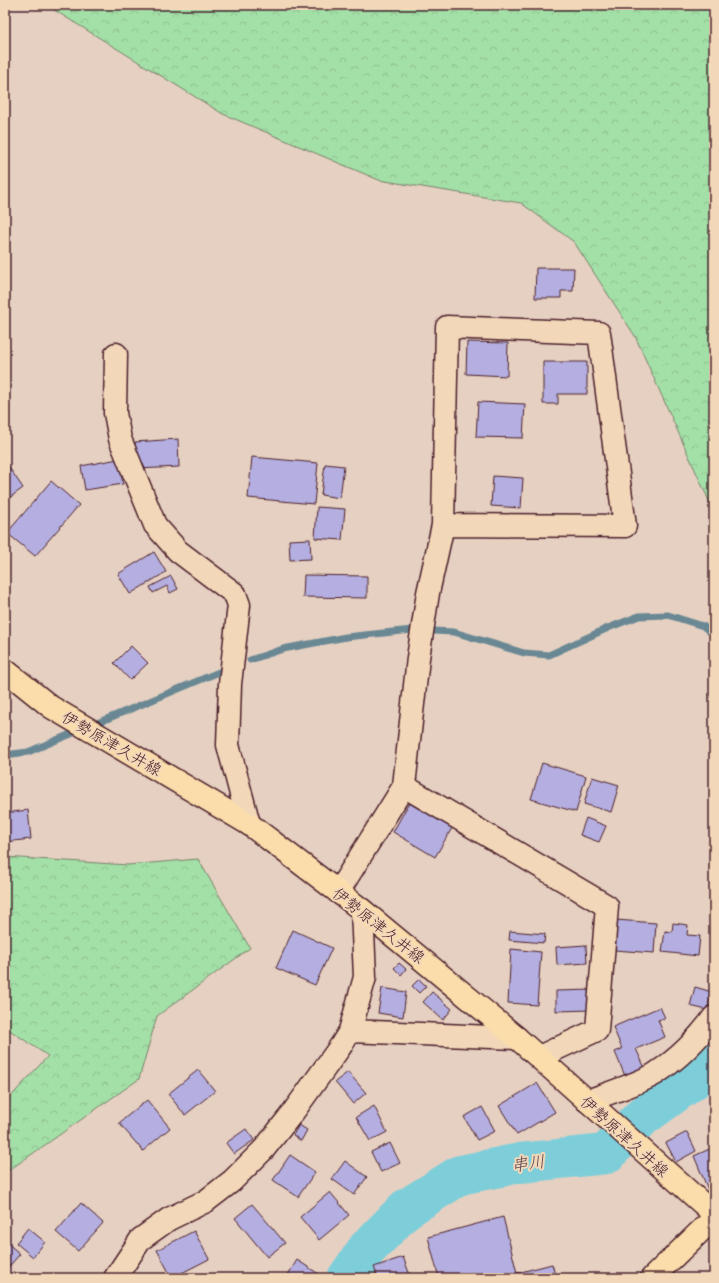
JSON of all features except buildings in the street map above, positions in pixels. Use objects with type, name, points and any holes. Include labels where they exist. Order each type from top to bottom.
[{"type":"main road","name":"伊勢原津久井線","points":[[9,674],[51,707],[108,739],[249,824],[362,910],[517,1038],[714,1214]]},
{"type":"main road","points":[[652,1278],[714,1218]]},
{"type":"street","points":[[338,892],[404,786],[418,658],[428,593],[443,525],[447,327],[599,333],[625,526],[443,525]]},
{"type":"street","points":[[116,354],[115,413],[120,439],[155,525],[178,551],[235,594],[239,605],[230,684],[228,745],[249,824]]},
{"type":"street","points":[[404,786],[607,906],[597,1030],[539,1057]]},
{"type":"street","points":[[115,1278],[141,1239],[169,1219],[206,1200],[232,1181],[264,1149],[292,1115],[350,1031],[365,977],[362,910]]},
{"type":"street","points":[[592,1106],[654,1075],[678,1057],[702,1033],[714,1017]]},
{"type":"street","points":[[350,1031],[517,1038]]},
{"type":"green space","points":[[46,5],[714,5],[714,512],[635,336],[574,242],[521,203],[379,180],[223,114]]},
{"type":"green space","points":[[5,857],[128,865],[198,859],[250,948],[157,1016],[139,1079],[5,1173],[5,1103],[48,1056],[5,1027]]},
{"type":"waterway","points":[[250,660],[283,649],[346,637],[412,630],[454,632],[524,653],[549,655],[608,628],[639,616],[668,615],[703,626],[714,635]]},
{"type":"waterway","points":[[5,755],[28,752],[219,672]]},
{"type":"waterway","name":"串川","points":[[347,1278],[367,1249],[406,1209],[460,1175],[520,1163],[606,1154],[642,1117],[701,1074],[714,1056]]}]
